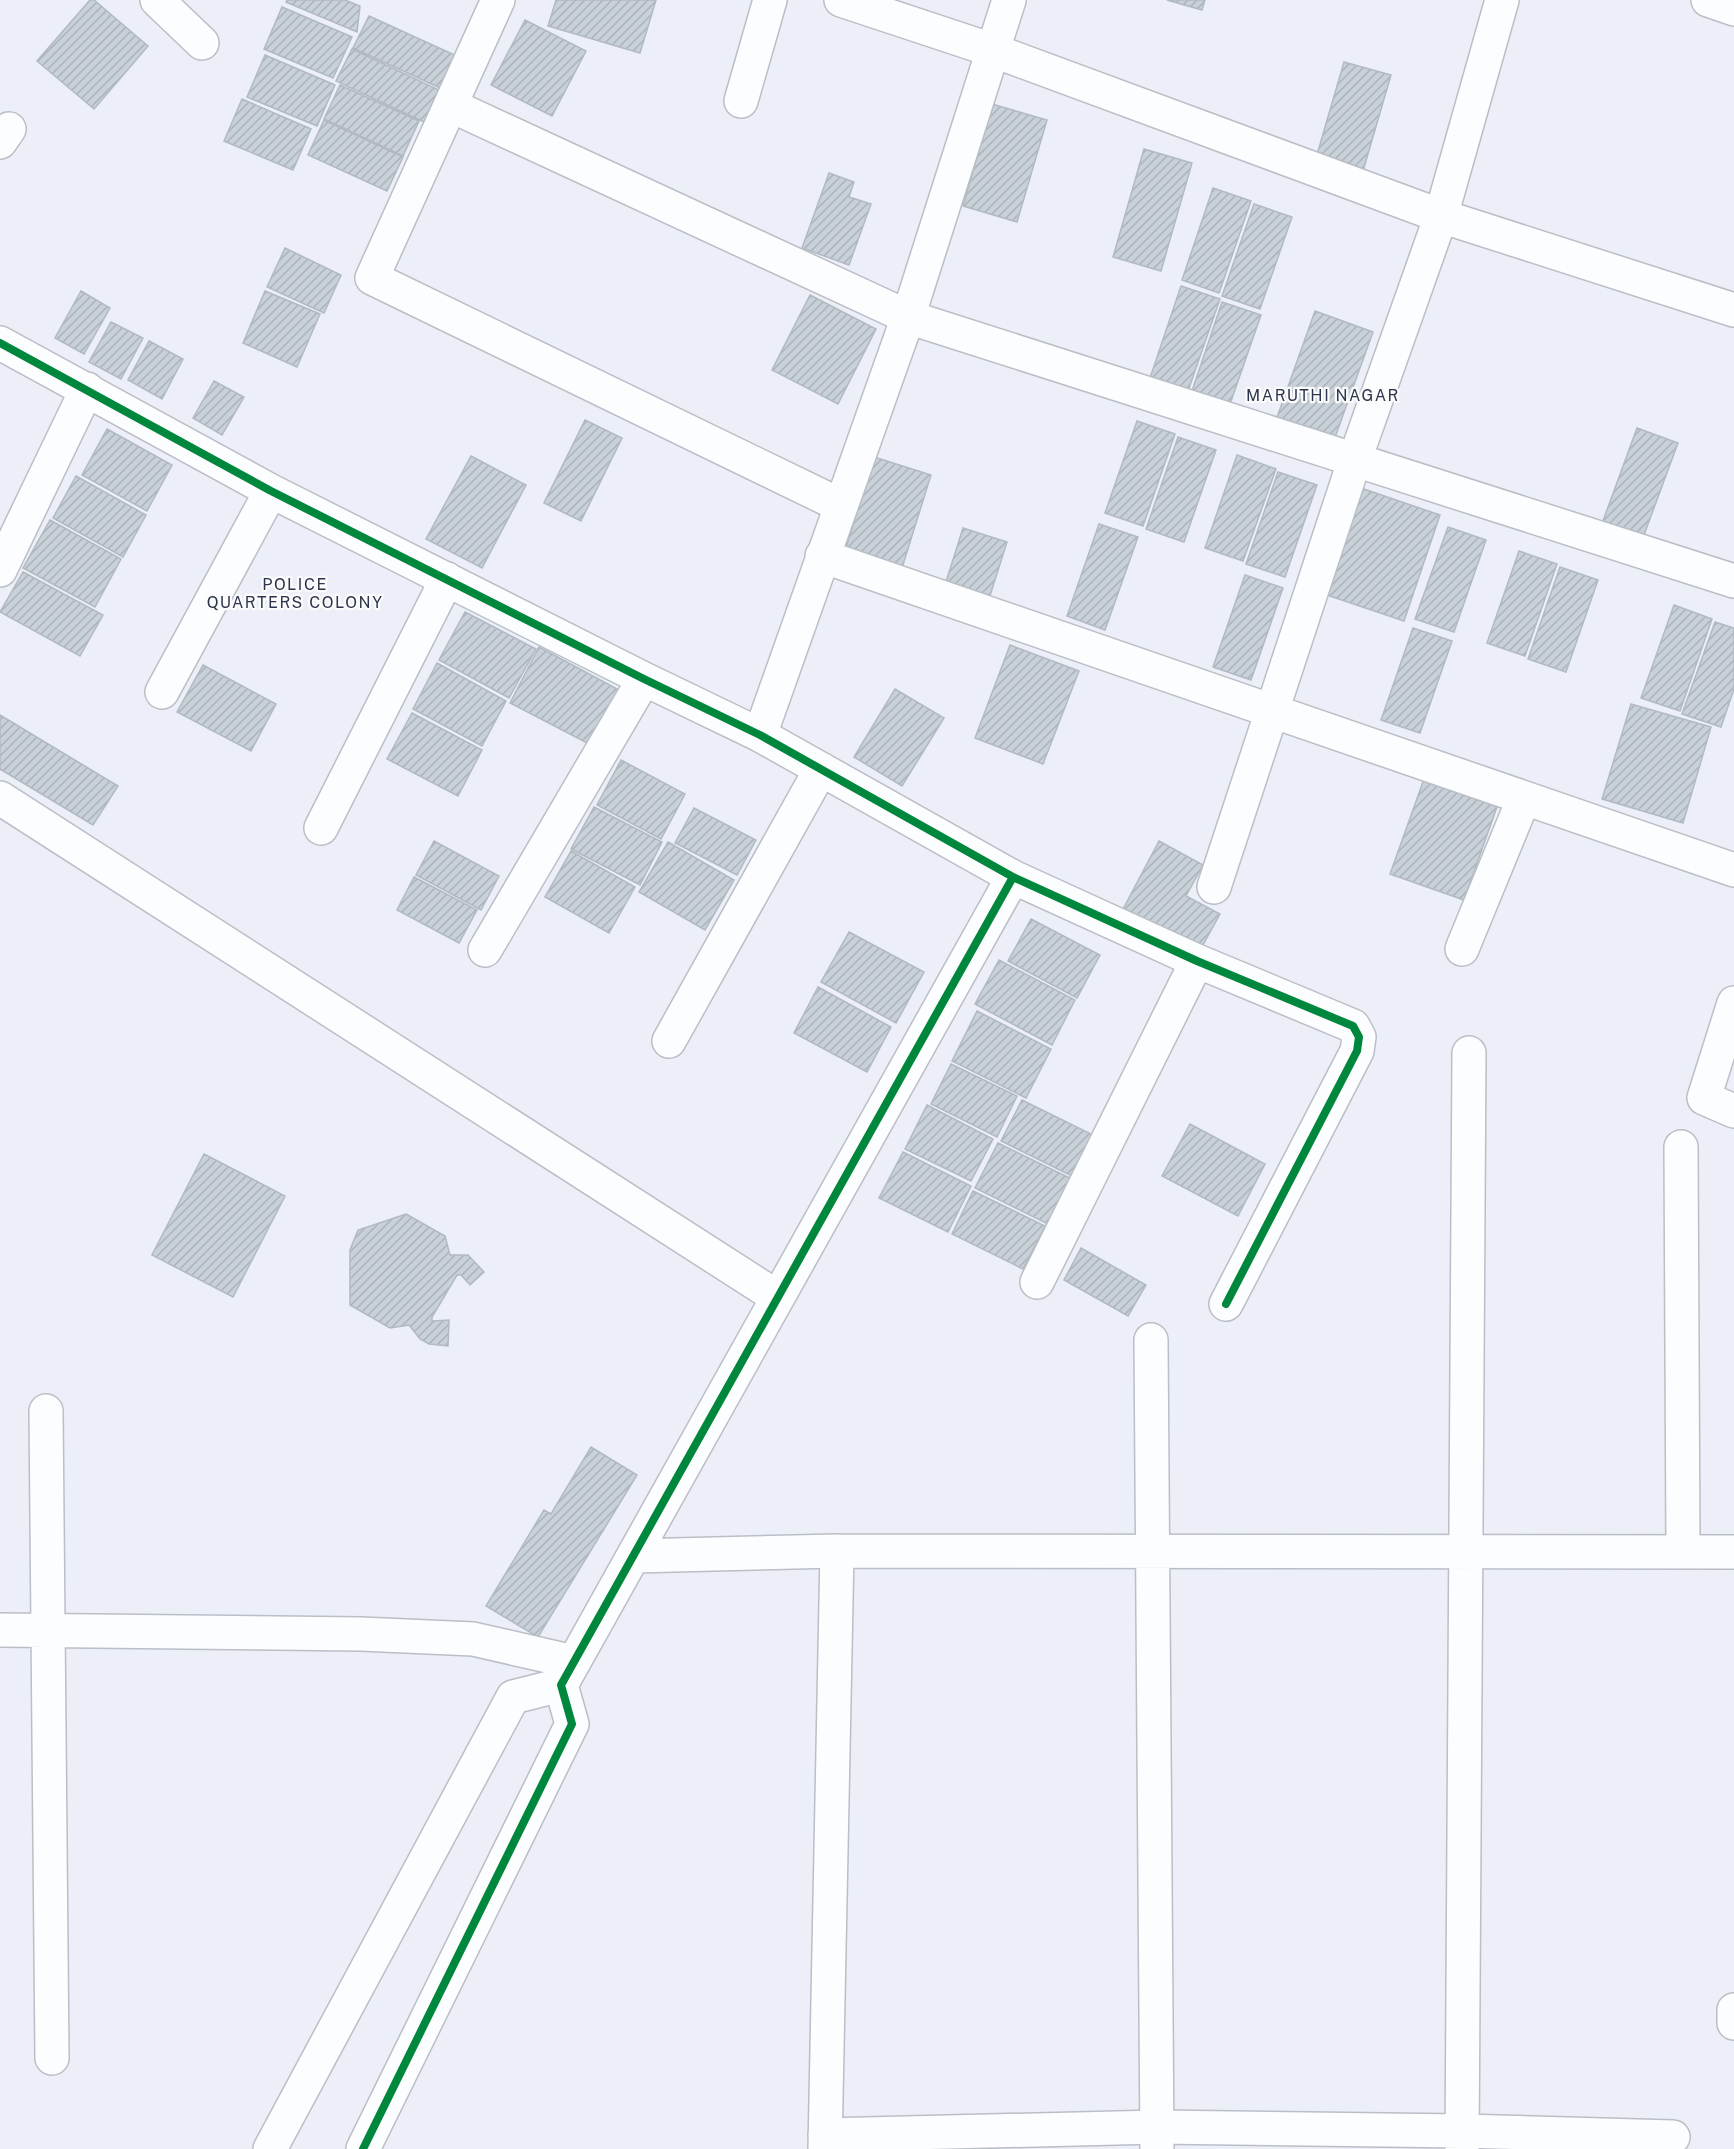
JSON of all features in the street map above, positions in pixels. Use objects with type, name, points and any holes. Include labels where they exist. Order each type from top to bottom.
[{"type":"street","points":[[157,0],[202,43]]},
{"type":"street","points":[[498,0],[452,106],[372,278],[840,505]]},
{"type":"street","points":[[741,101],[770,0]]},
{"type":"street","points":[[841,0],[992,50],[1441,216],[1734,309]]},
{"type":"street","points":[[760,735],[908,317],[1009,0]]},
{"type":"street","points":[[1214,887],[1354,459],[1441,216],[1502,0]]},
{"type":"street","points":[[1708,0],[1734,9]]},
{"type":"street","points":[[452,106],[908,317],[1734,581]]},
{"type":"street","points":[[0,343],[270,491],[760,735],[1013,877],[1197,961],[1353,1026],[1359,1037],[1357,1051],[1227,1304]]},
{"type":"street","points":[[0,570],[87,389]]},
{"type":"street","points":[[162,692],[270,491]]},
{"type":"street","points":[[822,556],[1734,870]]},
{"type":"street","points":[[321,828],[447,579]]},
{"type":"street","points":[[485,950],[644,679]]},
{"type":"street","points":[[669,1041],[821,769]]},
{"type":"street","points":[[0,798],[777,1297]]},
{"type":"street","points":[[1462,949],[1524,798]]},
{"type":"street","points":[[363,2149],[572,1724],[567,1674],[1013,877]]},
{"type":"street","points":[[1037,1282],[1197,961]]},
{"type":"street","points":[[1734,1003],[1704,1098],[1734,1111]]},
{"type":"street","points":[[1462,2140],[1469,1053]]},
{"type":"street","points":[[1681,1147],[1683,1552]]},
{"type":"street","points":[[1151,1340],[1157,2138]]},
{"type":"street","points":[[46,1411],[52,2058]]},
{"type":"street","points":[[634,1556],[837,1551],[1734,1552]]},
{"type":"street","points":[[837,1551],[825,2142],[1157,2138],[1462,2140],[1673,2137]]},
{"type":"street","points":[[0,1630],[361,1634],[473,1639],[567,1674]]},
{"type":"street","points":[[270,2149],[513,1696],[567,1674]]},
{"type":"street","points":[[1734,2010],[1734,2023]]},
{"type":"building","points":[[90,0],[94,0],[148,46],[94,109],[37,61]]},
{"type":"building","points":[[287,0],[345,0],[360,6],[357,32],[286,2]]},
{"type":"building","points":[[556,0],[656,0],[640,53],[548,26]]},
{"type":"building","points":[[1167,0],[1205,0],[1202,10]]},
{"type":"building","points":[[282,7],[352,37],[333,78],[264,49]]},
{"type":"building","points":[[369,16],[455,55],[440,88],[353,48]]},
{"type":"building","points":[[525,20],[586,51],[552,116],[491,85]]},
{"type":"building","points":[[352,49],[439,90],[424,122],[336,81]]},
{"type":"building","points":[[265,55],[335,85],[317,126],[247,97]]},
{"type":"building","points":[[1344,62],[1391,75],[1363,171],[1316,158]]},
{"type":"building","points":[[340,85],[419,121],[403,156],[324,119]]},
{"type":"building","points":[[242,99],[311,129],[293,170],[224,141]]},
{"type":"building","points":[[992,104],[1047,120],[1017,222],[963,206]]},
{"type":"building","points":[[324,120],[403,157],[387,191],[308,155]]},
{"type":"building","points":[[1144,149],[1192,163],[1161,271],[1113,257]]},
{"type":"building","points":[[829,173],[854,182],[849,197],[871,204],[849,265],[802,248]]},
{"type":"building","points":[[1213,188],[1251,201],[1219,293],[1182,280]]},
{"type":"building","points":[[1254,204],[1292,217],[1260,309],[1222,296]]},
{"type":"building","points":[[285,248],[341,275],[324,313],[267,287]]},
{"type":"building","points":[[1181,286],[1220,299],[1188,391],[1150,378]]},
{"type":"building","points":[[81,291],[110,308],[84,354],[55,338]]},
{"type":"building","points":[[265,291],[320,314],[297,367],[243,343]]},
{"type":"building","points":[[810,295],[876,329],[838,404],[772,370]]},
{"type":"building","points":[[1222,302],[1261,315],[1229,407],[1191,394]]},
{"type":"building","points":[[1315,311],[1373,332],[1333,443],[1275,423]]},
{"type":"building","points":[[111,322],[143,338],[121,379],[89,362]]},
{"type":"building","points":[[149,341],[183,359],[162,399],[128,380]]},
{"type":"building","points":[[214,381],[244,397],[222,435],[193,418]]},
{"type":"building","points":[[585,420],[622,438],[581,521],[544,503]]},
{"type":"building","points":[[1137,421],[1175,434],[1143,526],[1105,513]]},
{"type":"building","points":[[1637,428],[1678,443],[1641,543],[1600,529]]},
{"type":"building","points":[[107,429],[172,465],[147,511],[82,475]]},
{"type":"building","points":[[1178,437],[1216,450],[1184,542],[1146,529]]},
{"type":"building","points":[[1237,455],[1276,469],[1243,561],[1205,548]]},
{"type":"building","points":[[471,456],[526,485],[482,568],[426,539]]},
{"type":"building","points":[[874,457],[931,475],[902,568],[845,551]]},
{"type":"building","points":[[1278,472],[1317,485],[1285,577],[1246,564]]},
{"type":"building","points":[[76,476],[146,515],[123,557],[53,518]]},
{"type":"building","points":[[1358,487],[1440,515],[1404,621],[1321,593]]},
{"type":"building","points":[[50,520],[121,559],[95,607],[23,568]]},
{"type":"building","points":[[1099,524],[1138,537],[1105,630],[1067,616]]},
{"type":"building","points":[[1448,527],[1486,540],[1454,632],[1415,619]]},
{"type":"building","points":[[963,528],[1007,542],[988,602],[944,588]]},
{"type":"building","points":[[1519,551],[1557,564],[1525,656],[1487,643]]},
{"type":"building","points":[[1560,567],[1598,580],[1566,672],[1528,659]]},
{"type":"building","points":[[23,572],[103,615],[80,656],[0,612]]},
{"type":"building","points":[[1245,575],[1283,588],[1251,680],[1213,667]]},
{"type":"building","points":[[1674,605],[1712,619],[1680,711],[1641,698]]},
{"type":"building","points":[[465,612],[536,649],[509,698],[439,660]]},
{"type":"building","points":[[1715,622],[1734,628],[1734,689],[1721,727],[1682,714]]},
{"type":"building","points":[[1413,628],[1452,641],[1420,733],[1381,720]]},
{"type":"building","points":[[1010,645],[1079,671],[1043,764],[975,738]]},
{"type":"building","points":[[539,647],[619,690],[589,744],[510,703]]},
{"type":"building","points":[[437,663],[506,701],[482,746],[413,709]]},
{"type":"building","points":[[203,665],[276,704],[251,751],[177,712]]},
{"type":"building","points":[[895,689],[944,718],[902,786],[854,757]]},
{"type":"building","points":[[1631,704],[1711,727],[1683,823],[1602,799]]},
{"type":"building","points":[[412,713],[482,750],[458,796],[387,759]]},
{"type":"building","points":[[0,715],[118,786],[93,825],[0,769]]},
{"type":"building","points":[[621,760],[685,794],[661,839],[597,805]]},
{"type":"building","points":[[1424,779],[1498,804],[1464,900],[1390,874]]},
{"type":"building","points":[[594,807],[662,842],[640,885],[571,849]]},
{"type":"building","points":[[694,808],[756,840],[737,875],[675,843]]},
{"type":"building","points":[[434,841],[499,876],[481,910],[416,875]]},
{"type":"building","points":[[1159,841],[1203,865],[1186,896],[1220,914],[1198,954],[1121,913]]},
{"type":"building","points":[[668,842],[734,880],[705,930],[639,892]]},
{"type":"building","points":[[571,851],[635,887],[609,933],[545,897]]},
{"type":"building","points":[[414,877],[477,910],[459,943],[397,910]]},
{"type":"building","points":[[1031,919],[1100,955],[1077,998],[1008,961]]},
{"type":"building","points":[[849,932],[924,972],[896,1023],[821,982]]},
{"type":"building","points":[[999,960],[1075,1000],[1052,1045],[975,1004]]},
{"type":"building","points":[[818,987],[891,1027],[867,1072],[794,1033]]},
{"type":"building","points":[[977,1011],[1051,1049],[1026,1098],[952,1061]]},
{"type":"building","points":[[951,1064],[1017,1096],[997,1137],[931,1104]]},
{"type":"building","points":[[1022,1100],[1093,1135],[1072,1176],[1001,1141]]},
{"type":"building","points":[[927,1105],[993,1139],[971,1181],[905,1149]]},
{"type":"building","points":[[1190,1124],[1265,1164],[1238,1216],[1162,1176]]},
{"type":"building","points":[[998,1143],[1074,1180],[1052,1226],[975,1188]]},
{"type":"building","points":[[903,1152],[971,1186],[948,1232],[879,1198]]},
{"type":"building","points":[[204,1154],[285,1196],[233,1297],[152,1255]]},
{"type":"building","points":[[973,1191],[1045,1226],[1023,1269],[952,1234]]},
{"type":"building","points":[[406,1214],[445,1236],[450,1255],[468,1255],[484,1272],[470,1285],[461,1275],[457,1275],[432,1317],[432,1321],[449,1320],[448,1346],[429,1344],[420,1339],[409,1325],[390,1328],[350,1305],[350,1250],[358,1230]]},
{"type":"building","points":[[1081,1248],[1146,1285],[1128,1316],[1064,1280]]},
{"type":"building","points":[[591,1447],[637,1475],[538,1637],[486,1606],[544,1510],[551,1514]]},
{"type":"cycle path","points":[[0,343],[271,491],[760,735],[1013,877],[1197,961],[1353,1026],[1359,1037],[1357,1051],[1226,1304]]},
{"type":"cycle path","points":[[363,2149],[572,1724],[561,1685],[1013,877]]},
{"type":"district","name":"MARUTHI NAGAR","points":[[1323,395]]},
{"type":"district","name":"POLICE QUARTERS COLONY","points":[[295,593]]}]
